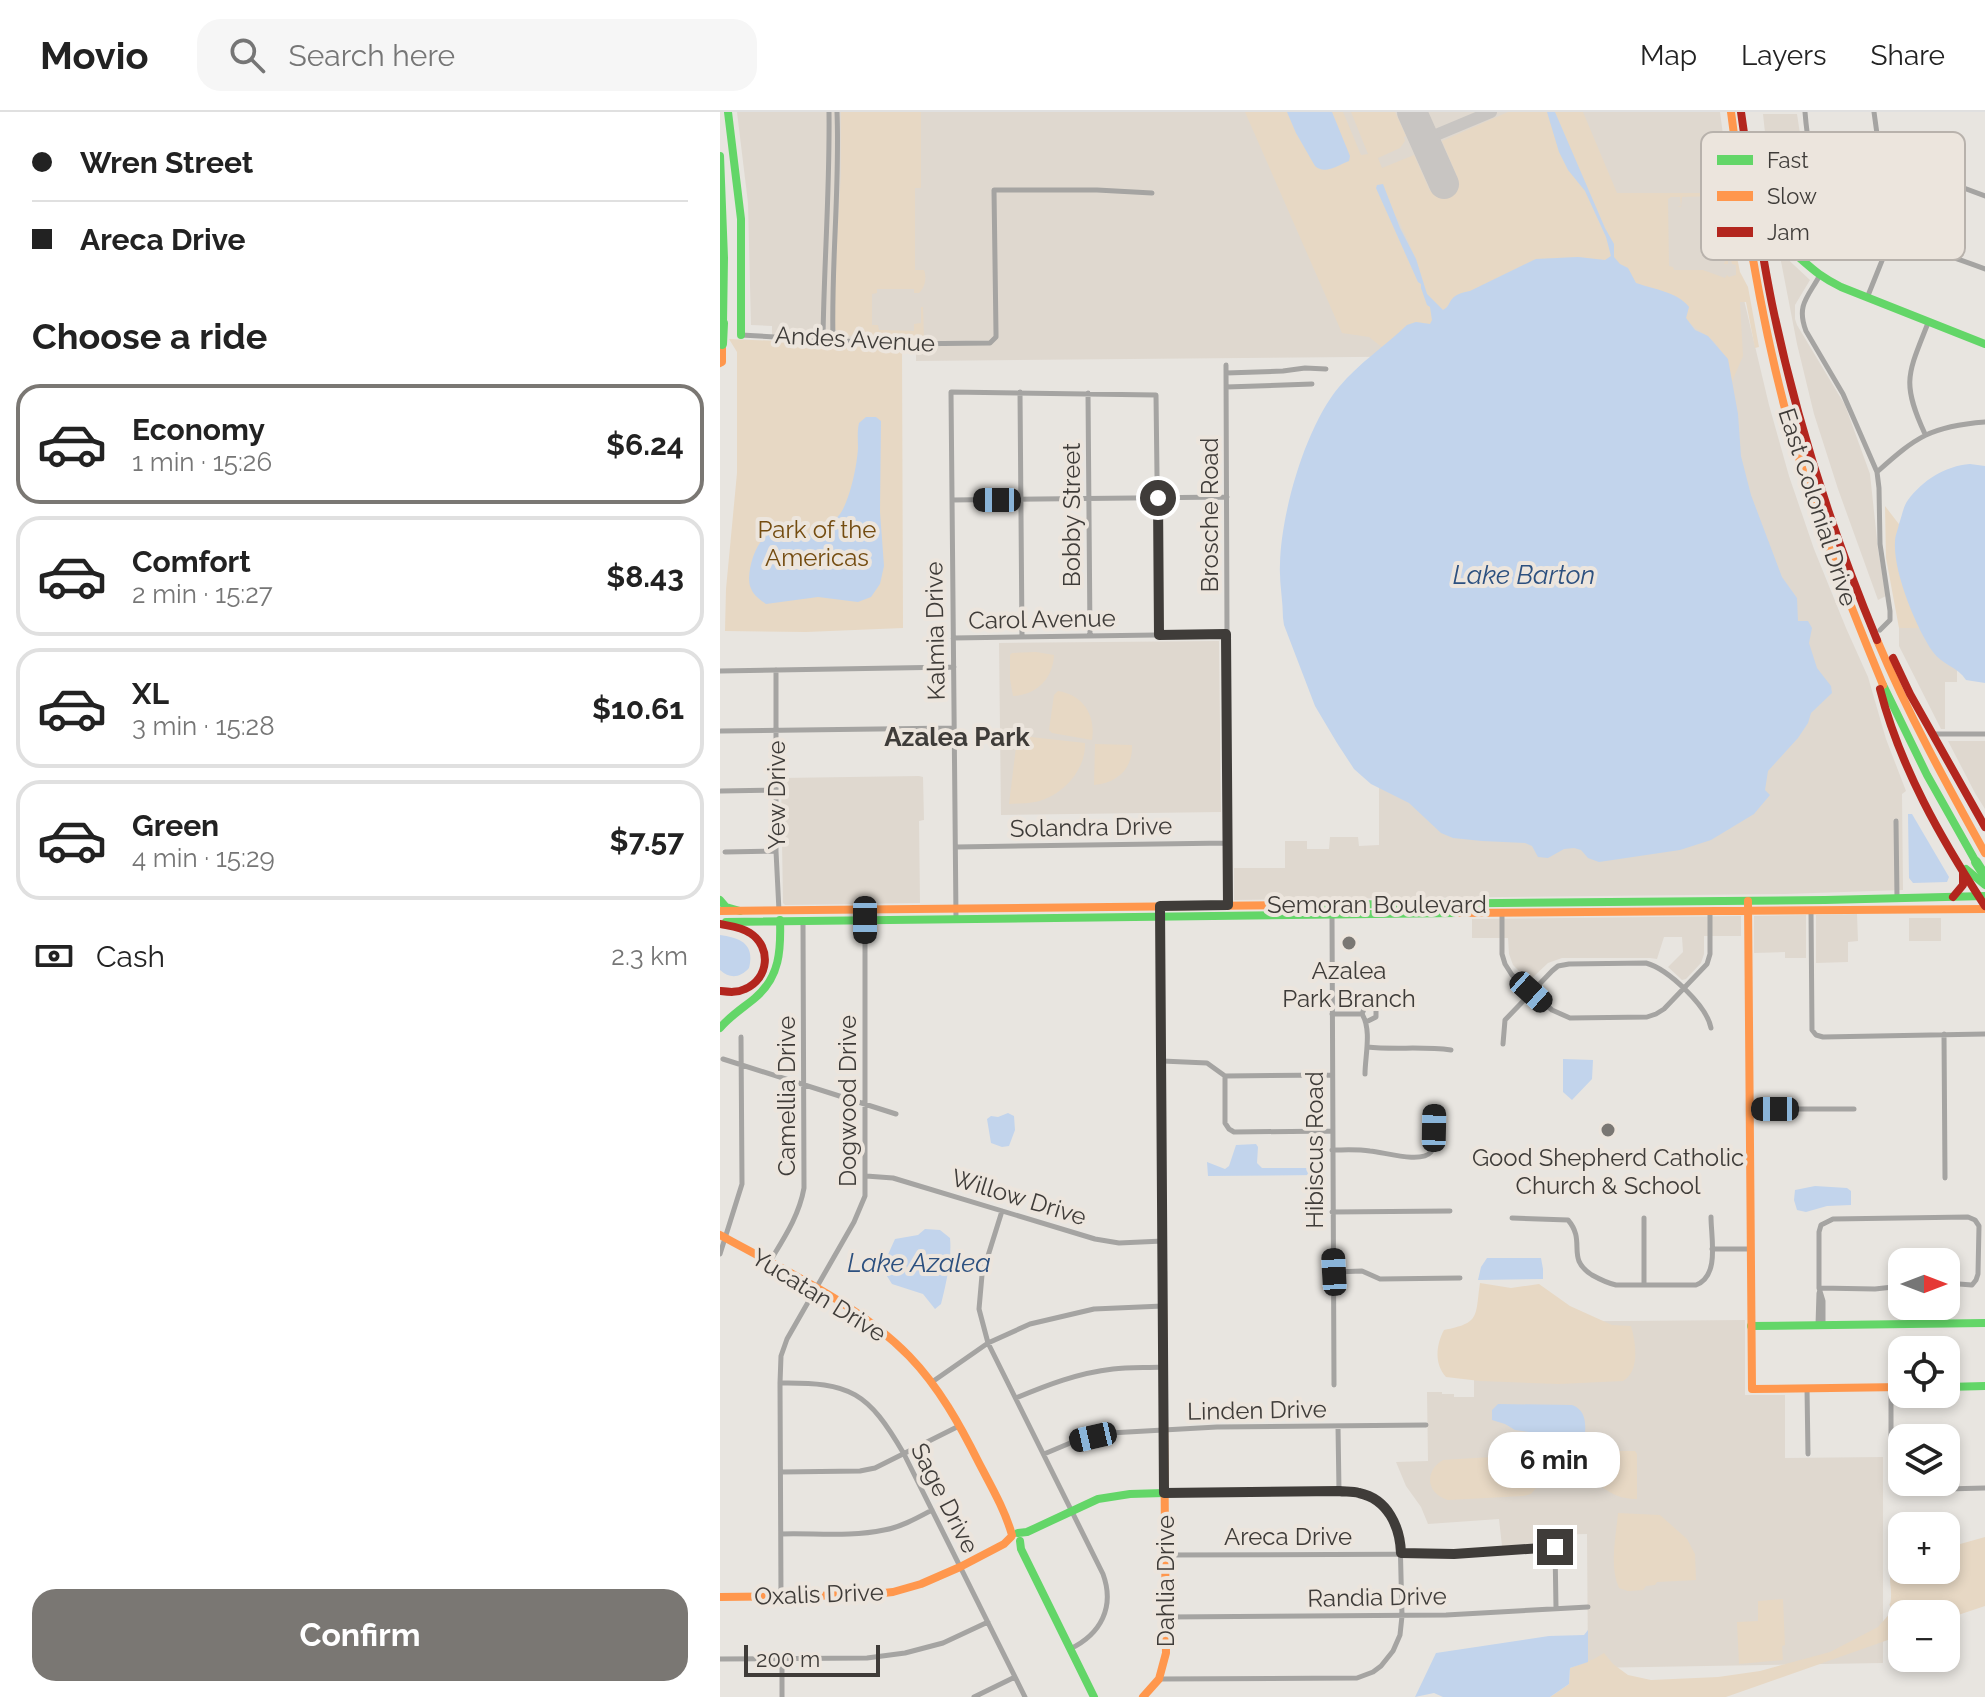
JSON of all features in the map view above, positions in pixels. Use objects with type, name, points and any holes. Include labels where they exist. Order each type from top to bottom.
[{"type":"main road","points":[[728,112],[741,219],[741,335]]},
{"type":"main road","name":"East Colonial Drive","points":[[1731,112],[1735,132]]},
{"type":"main road","name":"East Colonial Drive","points":[[1741,112],[1744,132]]},
{"type":"main road","points":[[720,156],[724,258],[720,363]]},
{"type":"main road","name":"East Colonial Drive","points":[[1756,260],[1763,319],[1785,411],[1797,428],[1877,640],[1917,728],[1985,853]]},
{"type":"main road","name":"East Colonial Drive","points":[[1762,260],[1797,433],[1825,539],[1874,664],[1928,776],[1985,874]]},
{"type":"main road","points":[[1765,269],[1766,260]]},
{"type":"main road","points":[[1801,260],[1841,287],[1985,344]]},
{"type":"main road","name":"Andes Avenue","points":[[721,340],[741,335]]},
{"type":"main road","points":[[1842,552],[1863,590],[1910,694],[1985,827]]},
{"type":"main road","points":[[1874,664],[1883,703],[1919,794],[1955,859],[1984,901]]},
{"type":"main road","points":[[1965,870],[1985,874]]},
{"type":"main road","points":[[1965,870],[1985,885]]},
{"type":"main road","points":[[1953,897],[1963,885],[1965,870]]},
{"type":"main road","name":"Semoran Boulevard","points":[[720,924],[780,916],[1160,911],[1307,914],[1354,904],[1710,911],[1897,898],[1953,897],[1984,901]]},
{"type":"main road","points":[[720,900],[726,907],[740,911]]},
{"type":"main road","name":"Semoran Boulevard","points":[[1160,911],[1228,905],[1487,913],[1516,903],[1748,906],[1811,910],[1984,901]]},
{"type":"main road","points":[[1748,906],[1752,1389],[1888,1388]]},
{"type":"main road","name":"Semoran Boulevard","points":[[720,911],[803,920],[865,920],[956,914]]},
{"type":"main road","name":"Dahlia Drive","points":[[1159,1679],[1166,1653],[1167,1617],[1160,911]]},
{"type":"main road","points":[[720,1028],[771,983],[779,963],[780,916]]},
{"type":"main road","points":[[720,924],[744,929],[753,935],[764,949],[765,958],[761,976],[748,989],[738,993],[720,991]]},
{"type":"main road","name":"Yucatan Drive","points":[[722,1237],[859,1315],[900,1347],[932,1382],[959,1426],[1094,1697]]},
{"type":"main road","points":[[1751,1326],[1985,1323]]},
{"type":"main road","points":[[1960,1387],[1985,1386]]},
{"type":"main road","name":"Oxalis Drive","points":[[720,1597],[893,1592],[960,1567],[1098,1499],[1164,1493]]},
{"type":"main road","points":[[1143,1697],[1159,1679]]},
{"type":"street","points":[[823,338],[829,112]]},
{"type":"street","points":[[833,339],[837,112]]},
{"type":"street","points":[[1805,112],[1807,132]]},
{"type":"street","points":[[1874,112],[1877,132]]},
{"type":"street","points":[[1965,189],[1985,196]]},
{"type":"street","name":"Andes Avenue","points":[[741,335],[897,344],[990,343],[996,337],[994,190],[1152,193]]},
{"type":"street","points":[[828,203],[837,204]]},
{"type":"street","points":[[1867,298],[1882,260]]},
{"type":"street","points":[[1962,260],[1985,269]]},
{"type":"street","points":[[1820,275],[1803,305],[1802,320],[1843,394],[1877,472],[1880,544],[1890,611],[1890,620],[1880,630]]},
{"type":"street","points":[[1925,434],[1913,408],[1909,379],[1928,323]]},
{"type":"street","name":"Brosche Road","points":[[1228,905],[1226,369],[1286,371]]},
{"type":"street","points":[[1286,385],[1286,371],[1326,369]]},
{"type":"street","points":[[1226,387],[1312,384]]},
{"type":"street","name":"Kalmia Drive","points":[[956,914],[951,392],[1020,392]]},
{"type":"street","points":[[1022,637],[1020,392],[1156,395],[1159,635]]},
{"type":"street","name":"Bobby Street","points":[[1088,393],[1090,636]]},
{"type":"street","points":[[1877,472],[1925,434],[1945,427],[1985,422]]},
{"type":"street","points":[[952,500],[1227,497]]},
{"type":"street","name":"Carol Avenue","points":[[953,638],[1226,634]]},
{"type":"street","points":[[720,671],[954,667]]},
{"type":"street","name":"Yew Drive","points":[[776,670],[776,851],[780,916]]},
{"type":"street","points":[[721,731],[954,728]]},
{"type":"street","points":[[1933,734],[1985,734]]},
{"type":"street","points":[[721,791],[776,790]]},
{"type":"street","points":[[1896,821],[1897,898]]},
{"type":"street","name":"Solandra Drive","points":[[956,847],[1227,843]]},
{"type":"street","points":[[725,852],[776,851]]},
{"type":"street","points":[[1501,908],[1505,964],[1512,975],[1552,1010],[1570,1018],[1647,1017],[1664,1009],[1707,964],[1710,954],[1710,911]]},
{"type":"street","name":"Hibiscus Road","points":[[1330,909],[1334,1385]]},
{"type":"street","points":[[1811,910],[1812,1030],[1816,1035],[1985,1034]]},
{"type":"street","name":"Camellia Drive","points":[[769,1263],[794,1220],[804,1188],[803,920]]},
{"type":"street","name":"Dogwood Drive","points":[[781,1597],[781,1356],[787,1339],[854,1222],[865,1196],[865,920]]},
{"type":"street","points":[[1503,1044],[1505,1020],[1558,966],[1646,963],[1656,966],[1704,1010],[1711,1028]]},
{"type":"street","points":[[1362,1014],[1370,1005],[1376,1010],[1376,1017],[1366,1022]]},
{"type":"street","points":[[1332,1014],[1362,1014]]},
{"type":"street","points":[[1362,1014],[1366,1022],[1365,1074]]},
{"type":"street","points":[[1944,1034],[1945,1178]]},
{"type":"street","points":[[720,1254],[722,1237],[742,1184],[741,1037]]},
{"type":"street","points":[[1367,1047],[1451,1050]]},
{"type":"street","points":[[723,1059],[896,1114]]},
{"type":"street","points":[[1161,1061],[1207,1063],[1225,1076],[1332,1075]]},
{"type":"street","points":[[1225,1076],[1225,1123],[1234,1132],[1332,1131]]},
{"type":"street","points":[[1332,1150],[1425,1156],[1434,1147],[1435,1109]]},
{"type":"street","points":[[1749,1109],[1854,1109]]},
{"type":"street","name":"Willow Drive","points":[[866,1176],[893,1178],[1095,1239],[1119,1243],[1163,1241]]},
{"type":"street","points":[[1002,1211],[982,1275],[979,1309],[988,1343],[1103,1574],[1108,1595],[1097,1629],[1085,1642],[1070,1649]]},
{"type":"street","points":[[1332,1212],[1450,1211]]},
{"type":"street","points":[[1512,1218],[1568,1220],[1576,1233],[1578,1263],[1582,1269],[1606,1283],[1696,1285],[1704,1282],[1712,1268],[1711,1217]]},
{"type":"street","points":[[1821,1325],[1819,1232],[1826,1221],[1968,1217],[1975,1220],[1979,1226],[1978,1274],[1972,1285],[1960,1284]]},
{"type":"street","points":[[1644,1218],[1644,1285]]},
{"type":"street","points":[[1712,1249],[1750,1249]]},
{"type":"street","points":[[1334,1272],[1362,1271],[1380,1279],[1460,1278]]},
{"type":"street","points":[[1819,1288],[1888,1288]]},
{"type":"street","points":[[932,1382],[988,1343],[1030,1324],[1094,1309],[1163,1306]]},
{"type":"street","points":[[1016,1398],[1057,1381],[1090,1373],[1163,1367]]},
{"type":"street","name":"Sage Drive","points":[[780,1383],[835,1385],[857,1395],[873,1408],[888,1427],[1025,1697]]},
{"type":"street","points":[[1807,1388],[1808,1454]]},
{"type":"street","name":"Linden Drive","points":[[1044,1454],[1075,1441],[1110,1433],[1217,1427],[1426,1425]]},
{"type":"street","points":[[781,1472],[875,1468],[959,1426]]},
{"type":"street","points":[[1338,1426],[1339,1491]]},
{"type":"street","points":[[1960,1489],[1985,1488]]},
{"type":"street","name":"Oxalis Drive","points":[[1159,1679],[1357,1678],[1373,1672],[1393,1651],[1400,1635],[1402,1616],[1400,1536],[1394,1520],[1376,1500],[1361,1493],[1339,1491],[1164,1493]]},
{"type":"street","points":[[781,1534],[887,1530],[932,1510]]},
{"type":"street","name":"Areca Drive","points":[[1165,1555],[1454,1554],[1555,1547],[1556,1608]]},
{"type":"street","name":"Randia Drive","points":[[1167,1617],[1446,1615],[1588,1607]]},
{"type":"street","points":[[720,1659],[867,1658],[905,1653],[943,1643],[988,1622]]},
{"type":"street","points":[[782,1659],[782,1697]]},
{"type":"street","points":[[974,1697],[1015,1677]]},
{"type":"shaded area","points":[[737,112],[1720,112],[1723,132],[1701,132],[1701,260],[1737,260],[1769,405],[1789,476],[1814,549],[1868,677],[1886,739],[1906,791],[1902,794],[1903,890],[1234,900],[1234,868],[1285,868],[1285,841],[1307,841],[1307,849],[1329,849],[1330,837],[1358,837],[1359,846],[1379,845],[1379,635],[1465,356],[916,361],[916,351],[772,343],[772,326],[751,325],[748,203]]},
{"type":"shaded area","points":[[1763,114],[1797,114],[1800,132],[1765,132]]},
{"type":"shaded area","points":[[1781,260],[1789,260],[1810,280],[1795,305],[1795,319],[1845,405],[1870,474],[1886,596],[1878,600],[1814,414]]},
{"type":"shaded area","points":[[1899,628],[1957,628],[1957,682],[1945,682],[1945,729],[1941,729],[1899,646]]},
{"type":"shaded area","points":[[1219,641],[1221,812],[1001,815],[999,643]]},
{"type":"shaded area","points":[[1948,741],[1985,741],[1985,809],[1975,793]]},
{"type":"shaded area","points":[[923,777],[924,820],[919,821],[920,903],[783,903],[781,778]]},
{"type":"shaded area","points":[[1857,914],[1858,941],[1848,942],[1848,962],[1816,963],[1816,915]]},
{"type":"shaded area","points":[[1806,915],[1806,958],[1785,958],[1785,952],[1754,953],[1754,916]]},
{"type":"shaded area","points":[[1741,916],[1741,936],[1704,936],[1701,963],[1682,980],[1668,967],[1683,952],[1682,937],[1664,937],[1657,959],[1562,958],[1548,963],[1529,981],[1513,965],[1508,938],[1472,938],[1472,919]]},
{"type":"shaded area","points":[[1909,918],[1941,918],[1941,941],[1909,941]]},
{"type":"shaded area","points":[[1745,1320],[1745,1395],[1785,1395],[1785,1458],[1883,1457],[1883,1663],[1588,1668],[1587,1534],[1549,1535],[1550,1542],[1502,1546],[1499,1519],[1428,1524],[1396,1462],[1428,1461],[1427,1392],[1474,1397],[1474,1322]]},
{"type":"green space","points":[[841,112],[921,112],[921,188],[915,188],[915,270],[924,270],[925,282],[919,293],[914,293],[914,289],[877,289],[877,293],[872,294],[872,325],[878,325],[879,330],[914,331],[914,324],[921,323],[923,307],[924,338],[921,341],[843,335],[835,329]]},
{"type":"green space","points":[[1245,112],[1287,112],[1315,166],[1328,169],[1350,159],[1332,112],[1343,112],[1361,155],[1368,154],[1351,112],[1395,112],[1406,136],[1405,141],[1400,148],[1378,158],[1382,168],[1414,155],[1430,191],[1458,179],[1442,141],[1508,112],[1583,112],[1617,193],[1701,193],[1701,196],[1682,197],[1681,207],[1677,207],[1681,206],[1680,197],[1668,199],[1669,266],[1674,270],[1703,270],[1725,278],[1736,275],[1736,265],[1731,260],[1738,260],[1748,287],[1759,347],[1755,348],[1746,302],[1740,302],[1743,356],[1731,384],[1719,348],[1686,318],[1689,307],[1673,295],[1636,283],[1628,268],[1612,261],[1578,257],[1535,259],[1461,293],[1443,310],[1427,294],[1399,221],[1376,188],[1421,284],[1432,320],[1430,324],[1416,322],[1407,325],[1383,348],[1369,337],[1342,333]]},
{"type":"green space","name":"Park of the Americas","points":[[729,339],[902,346],[903,628],[725,631],[737,473],[737,352]]},
{"type":"green space","points":[[1885,506],[1938,575],[1945,628],[1899,628],[1886,558]]},
{"type":"green space","points":[[1036,652],[1054,655],[1047,678],[1029,693],[1013,696],[1010,655]]},
{"type":"green space","points":[[1058,691],[1074,697],[1086,708],[1092,722],[1092,740],[1049,730],[1054,695]]},
{"type":"green space","points":[[1022,736],[1085,743],[1084,753],[1076,773],[1063,789],[1035,802],[1009,804],[1017,739]]},
{"type":"green space","points":[[1095,744],[1132,745],[1132,754],[1126,768],[1116,778],[1094,785]]},
{"type":"green space","points":[[1480,1283],[1511,1288],[1539,1284],[1570,1306],[1612,1325],[1631,1326],[1635,1348],[1632,1371],[1623,1381],[1559,1384],[1446,1377],[1438,1360],[1441,1336],[1444,1330],[1465,1324],[1474,1316]]},
{"type":"green space","points":[[1589,1451],[1635,1451],[1637,1499],[1618,1496],[1602,1486],[1591,1471]]},
{"type":"green space","points":[[1523,1455],[1534,1460],[1541,1471],[1540,1483],[1531,1494],[1448,1500],[1435,1493],[1430,1482],[1433,1470],[1443,1460]]},
{"type":"green space","points":[[1618,1513],[1660,1515],[1687,1539],[1695,1554],[1696,1580],[1657,1582],[1643,1590],[1619,1588],[1614,1561]]},
{"type":"green space","points":[[1985,1537],[1985,1606],[1960,1614],[1960,1600],[1890,1600],[1890,1584],[1960,1584],[1960,1544]]},
{"type":"green space","points":[[1783,1599],[1783,1660],[1739,1664],[1737,1622],[1758,1621],[1758,1601]]},
{"type":"green space","points":[[1888,1616],[1888,1640],[1726,1697],[1550,1697],[1569,1684],[1570,1668],[1604,1653],[1628,1675],[1651,1680],[1718,1677],[1760,1671],[1830,1652],[1878,1627]]},
{"type":"water","points":[[1287,112],[1332,112],[1350,156],[1349,161],[1323,170],[1315,166]]},
{"type":"water","name":"Lake Barton","points":[[1547,112],[1555,112],[1614,244],[1614,257],[1628,268],[1636,283],[1672,294],[1684,302],[1689,307],[1686,318],[1695,330],[1708,336],[1728,359],[1738,414],[1741,456],[1751,495],[1782,577],[1797,598],[1798,621],[1808,621],[1812,628],[1809,643],[1817,668],[1831,686],[1832,693],[1811,713],[1798,738],[1768,771],[1765,790],[1770,795],[1754,814],[1711,840],[1680,850],[1599,862],[1574,848],[1564,849],[1548,858],[1538,857],[1532,846],[1525,843],[1453,838],[1441,833],[1409,803],[1371,784],[1354,769],[1315,706],[1284,625],[1280,571],[1281,543],[1290,495],[1306,446],[1327,404],[1355,370],[1407,325],[1416,322],[1430,324],[1432,320],[1421,284],[1377,185],[1383,184],[1416,259],[1427,294],[1443,310],[1458,295],[1536,259],[1578,257],[1605,260],[1611,256],[1606,237],[1585,191],[1568,170],[1559,152]]},
{"type":"water","points":[[866,417],[876,417],[881,421],[880,512],[884,566],[880,584],[871,597],[858,602],[818,597],[766,604],[755,594],[749,580],[757,547],[773,533],[798,535],[818,531],[840,514],[855,473],[859,423]]},
{"type":"water","points":[[1970,464],[1985,466],[1985,683],[1966,680],[1933,652],[1907,599],[1895,554],[1895,537],[1906,503],[1914,493],[1943,471]]},
{"type":"water","points":[[1908,814],[1912,814],[1949,877],[1947,882],[1913,883],[1909,878]]},
{"type":"water","points":[[720,935],[740,940],[748,948],[749,968],[742,974],[731,976],[720,970]]},
{"type":"water","points":[[1563,1059],[1593,1060],[1592,1079],[1572,1100],[1563,1092]]},
{"type":"water","points":[[1008,1113],[1014,1116],[1015,1130],[1009,1146],[1002,1147],[991,1143],[987,1119]]},
{"type":"water","points":[[1256,1144],[1257,1163],[1262,1168],[1318,1168],[1319,1175],[1208,1176],[1207,1162],[1225,1169],[1236,1145]]},
{"type":"water","points":[[1815,1186],[1847,1188],[1851,1191],[1851,1205],[1827,1206],[1806,1212],[1797,1210],[1795,1190]]},
{"type":"water","name":"Lake Azalea","points":[[925,1229],[940,1230],[950,1238],[947,1280],[941,1304],[935,1309],[923,1294],[892,1284],[885,1273],[886,1259],[895,1239],[918,1235]]},
{"type":"water","points":[[1487,1258],[1541,1258],[1543,1279],[1478,1280]]},
{"type":"water","points":[[1498,1404],[1572,1405],[1578,1408],[1585,1426],[1583,1480],[1562,1480],[1551,1452],[1535,1436],[1492,1420],[1492,1410]]},
{"type":"water","points":[[1588,1630],[1588,1662],[1570,1668],[1569,1684],[1550,1697],[1443,1697],[1434,1693],[1415,1697],[1436,1653],[1549,1636],[1584,1635]]},
{"type":"taxiway","points":[[1424,140],[1491,112]]},
{"type":"runway","points":[[1412,112],[1444,184]]},
{"type":"traffic: fast","points":[[728,112],[741,219],[741,335]]},
{"type":"traffic: fast","points":[[720,156],[723,323]]},
{"type":"traffic: fast","points":[[1802,260],[1841,287],[1985,344]]},
{"type":"traffic: fast","points":[[722,344],[723,323]]},
{"type":"traffic: fast","points":[[1883,685],[1927,775],[1976,862]]},
{"type":"traffic: fast","points":[[1976,862],[1985,876]]},
{"type":"traffic: fast","points":[[1966,869],[1985,885]]},
{"type":"traffic: fast","points":[[1297,905],[1985,896]]},
{"type":"traffic: fast","points":[[720,900],[726,907],[740,911]]},
{"type":"traffic: fast","points":[[1160,906],[1161,1058]]},
{"type":"traffic: fast","points":[[726,922],[1458,913]]},
{"type":"traffic: fast","points":[[720,1028],[770,981],[779,952],[780,920]]},
{"type":"traffic: fast","points":[[1751,1326],[1985,1323]]},
{"type":"traffic: fast","points":[[1960,1387],[1985,1386]]},
{"type":"traffic: fast","points":[[1018,1533],[1027,1532],[1098,1499],[1164,1493]]},
{"type":"traffic: fast","points":[[1020,1541],[1021,1549],[1094,1697]]},
{"type":"traffic: slow","points":[[1731,112],[1734,132]]},
{"type":"traffic: slow","points":[[1753,260],[1784,405],[1805,476],[1883,685]]},
{"type":"traffic: slow","points":[[720,363],[722,344]]},
{"type":"traffic: slow","points":[[1877,640],[1915,721],[1985,853]]},
{"type":"traffic: slow","points":[[1748,901],[1752,1389],[1888,1387]]},
{"type":"traffic: slow","points":[[720,911],[1297,905]]},
{"type":"traffic: slow","points":[[1458,913],[1985,909]]},
{"type":"traffic: slow","points":[[1143,1697],[1159,1679],[1166,1653],[1161,1058]]},
{"type":"traffic: slow","points":[[720,1235],[843,1304],[889,1337],[909,1356],[930,1380],[956,1421],[1006,1516],[1012,1535]]},
{"type":"traffic: slow","points":[[720,1597],[893,1592],[960,1567],[1004,1544],[1011,1537]]},
{"type":"traffic: jam","points":[[1741,112],[1744,132]]},
{"type":"traffic: jam","points":[[1764,260],[1804,432],[1830,517],[1877,640]]},
{"type":"traffic: jam","points":[[1893,658],[1985,827]]},
{"type":"traffic: jam","points":[[1880,689],[1910,774],[1953,855],[1985,906]]},
{"type":"traffic: jam","points":[[1953,897],[1963,885],[1963,873]]},
{"type":"traffic: jam","points":[[720,924],[750,933],[762,946],[765,962],[763,971],[753,984],[739,991],[720,991]]},
{"type":"place","name":"Azalea Park Branch","points":[[1349,943]]},
{"type":"place","name":"Good Shepherd Catholic Church & School","points":[[1608,1130]]},
{"type":"district","name":"Azalea Park","points":[[957,737]]},
{"type":"route","points":[[1158,498],[1159,635],[1226,634],[1228,866],[1228,905],[1160,906],[1164,1493],[1361,1493],[1376,1500],[1394,1520],[1400,1536],[1401,1553],[1454,1554],[1555,1547]]}]
